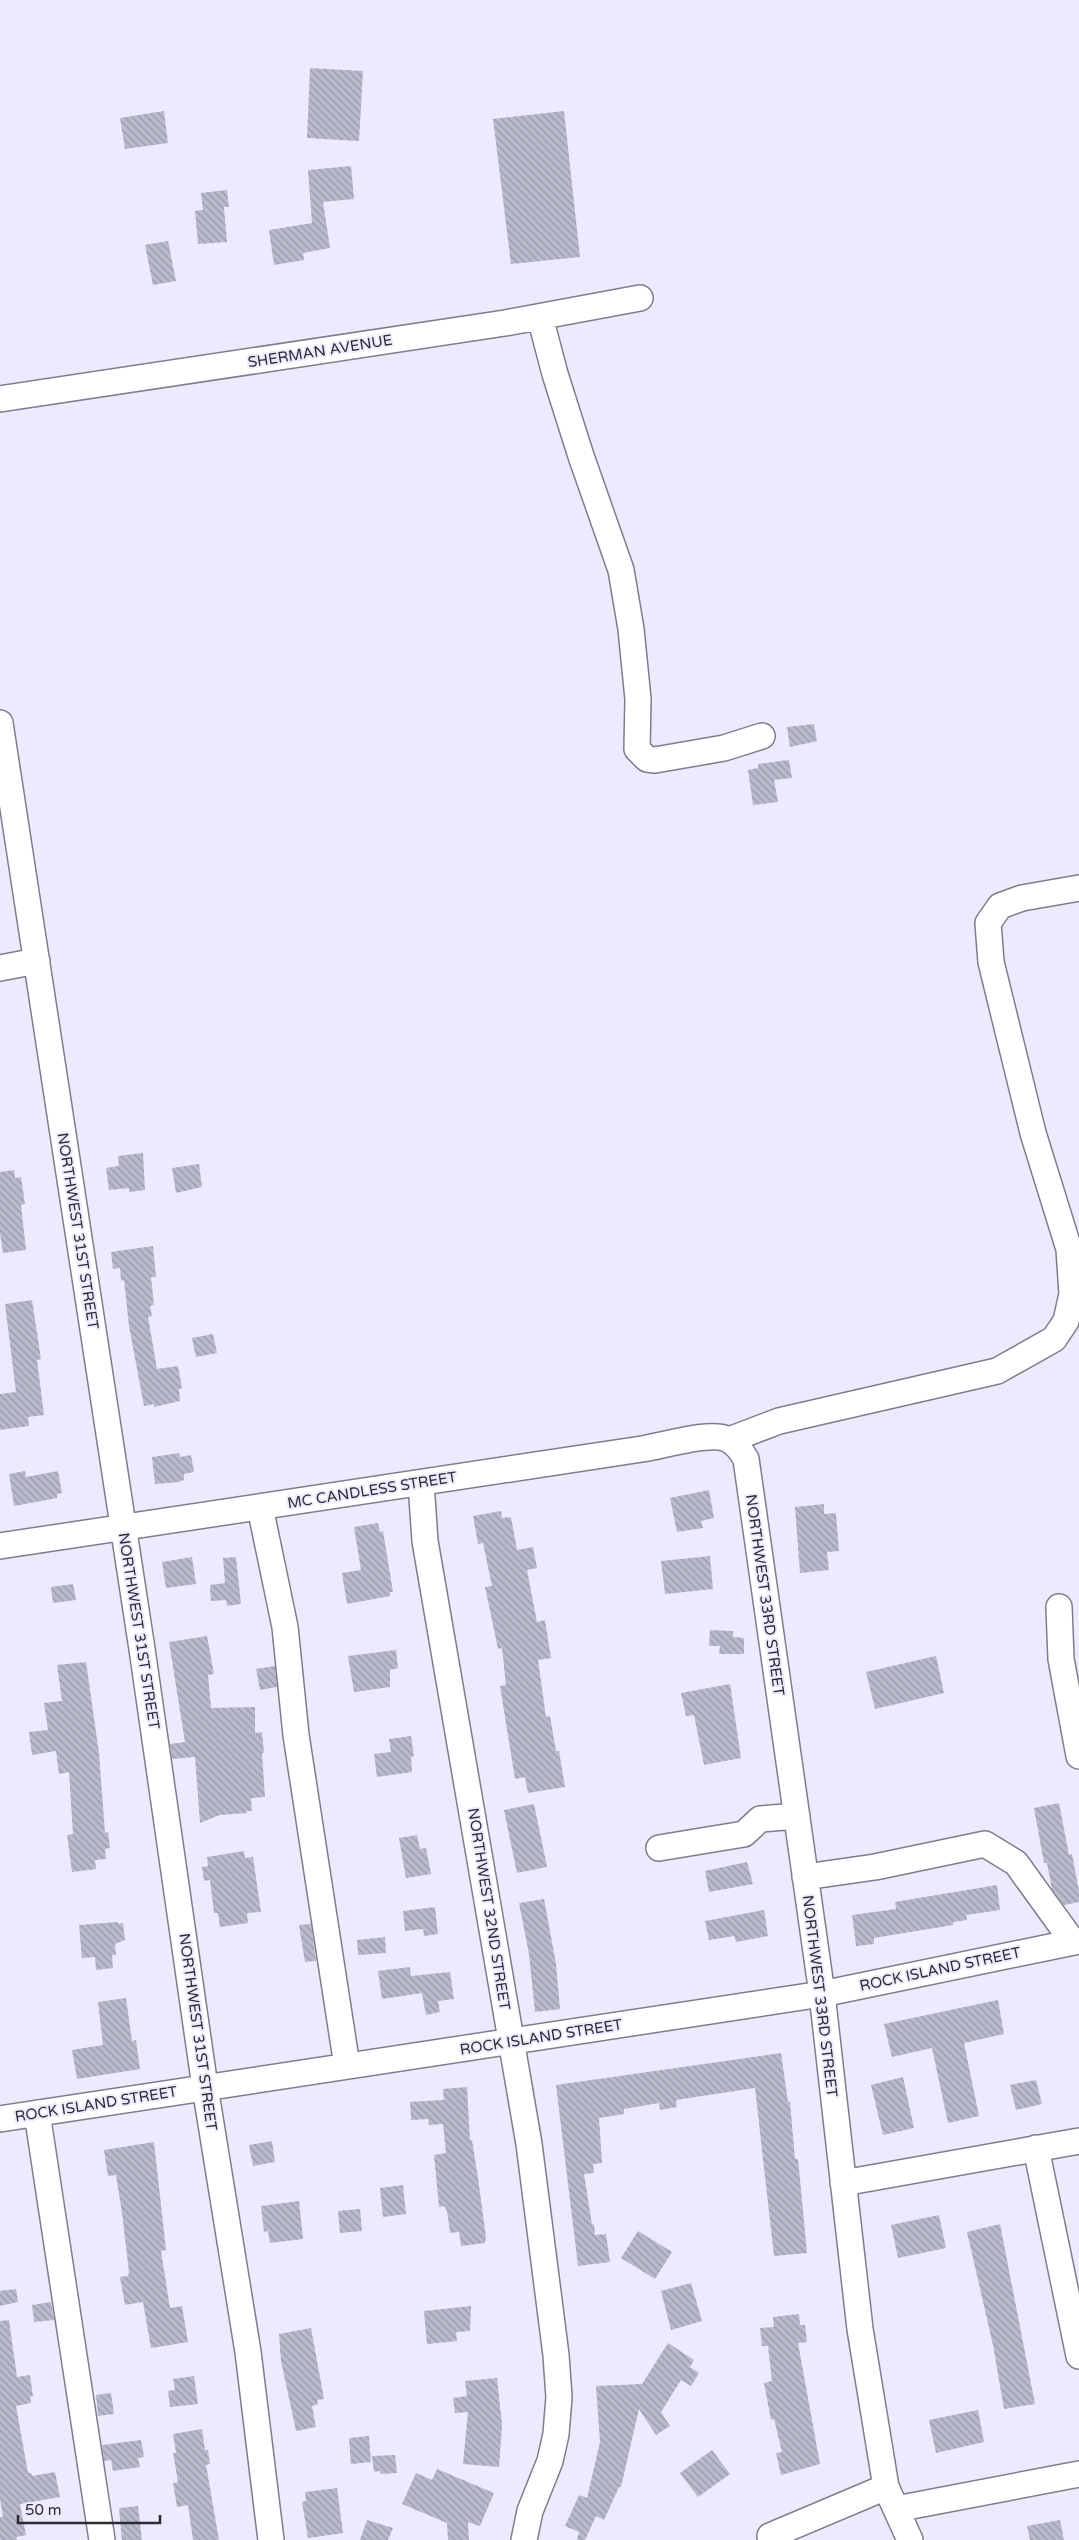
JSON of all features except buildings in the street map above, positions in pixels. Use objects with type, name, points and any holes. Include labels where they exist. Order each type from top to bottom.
[{"type":"street","name":"SHERMAN AVENUE","points":[[0,399],[540,317],[640,298]]},
{"type":"street","points":[[540,317],[555,374],[581,456],[621,570],[631,629],[638,699],[638,748],[647,759],[655,760],[724,748],[762,736]]},
{"type":"street","name":"NORTHWEST 31ST STREET","points":[[0,723],[123,1527],[205,2087],[248,2352],[271,2540]]},
{"type":"street","points":[[735,1445],[779,1421],[997,1371],[1054,1339],[1066,1321],[1072,1294],[1069,1249],[1031,1123],[991,962],[988,923],[1000,906],[1022,898],[1079,888]]},
{"type":"street","points":[[0,968],[37,961]]},
{"type":"street","name":"MC CANDLESS STREET","points":[[0,1546],[421,1483],[717,1436],[735,1445]]},
{"type":"street","name":"NORTHWEST 33RD STREET","points":[[735,1445],[746,1459],[797,1816],[822,1994],[860,2329],[886,2487],[910,2540]]},
{"type":"street","name":"NORTHWEST 32ND STREET","points":[[421,1483],[426,1541],[529,2144],[556,2355],[559,2397],[556,2434],[550,2461],[530,2511],[524,2540]]},
{"type":"street","points":[[260,1507],[284,1627],[296,1735],[347,2066]]},
{"type":"street","points":[[1059,1607],[1061,1659],[1079,1756]]},
{"type":"street","points":[[659,1848],[744,1834],[760,1819],[797,1816]]},
{"type":"street","points":[[805,1877],[876,1867],[985,1844],[1016,1863],[1076,1941]]},
{"type":"street","name":"ROCK ISLAND STREET","points":[[0,2119],[822,1994],[1076,1941]]},
{"type":"street","points":[[37,2113],[102,2540]]},
{"type":"street","points":[[844,2183],[1079,2141]]},
{"type":"street","points":[[1036,2148],[1079,2356]]},
{"type":"street","points":[[896,2509],[1079,2474]]},
{"type":"street","points":[[770,2536],[886,2487]]}]
